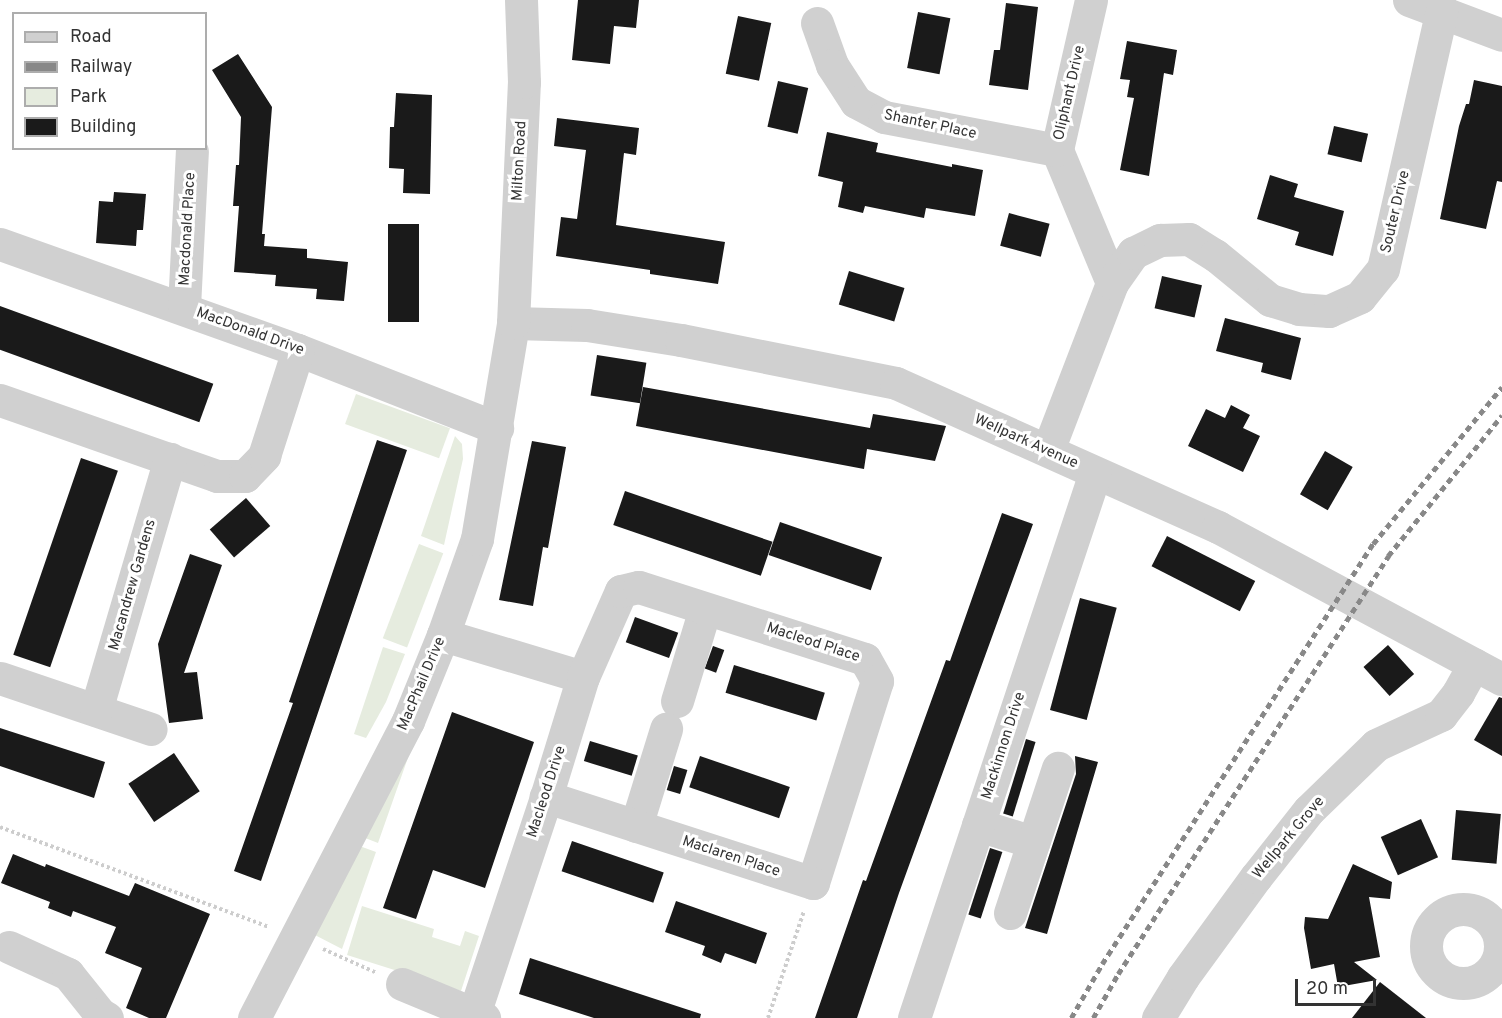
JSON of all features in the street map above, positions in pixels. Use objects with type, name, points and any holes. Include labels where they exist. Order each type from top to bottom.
[{"type":"street","name":"Milton Road","points":[[513,323],[524,82],[521,0]]},
{"type":"street","name":"Oliphant Drive","points":[[1091,0],[1057,150],[1112,283]]},
{"type":"street","points":[[1409,0],[1442,10],[1502,35]]},
{"type":"street","name":"Souter Drive","points":[[1048,450],[1112,283],[1133,253],[1160,240],[1189,238],[1215,255],[1270,300],[1299,309],[1329,311],[1360,297],[1383,269],[1442,10]]},
{"type":"street","name":"Shanter Place","points":[[817,23],[832,65],[856,102],[884,117],[1057,150]]},
{"type":"street","name":"Macdonald Place","points":[[184,307],[192,151]]},
{"type":"street","name":"MacDonald Drive","points":[[0,244],[184,307],[497,428]]},
{"type":"street","name":"MacPhail Drive","points":[[254,1018],[294,936],[408,721],[443,635],[477,539],[513,323]]},
{"type":"street","name":"Wellpark Avenue","points":[[513,323],[587,325],[681,340],[896,383],[1218,527],[1488,671]]},
{"type":"street","points":[[0,400],[217,476],[245,476],[256,468],[264,456],[298,350]]},
{"type":"street","name":"Macandrew Gardens","points":[[96,710],[170,459]]},
{"type":"street","name":"Mackinnon Drive","points":[[914,1018],[1095,473]]},
{"type":"street","name":"Macleod Place","points":[[639,586],[865,659],[877,681],[813,883]]},
{"type":"street","name":"Macleod Drive","points":[[479,1016],[583,677],[621,591],[639,586]]},
{"type":"street","points":[[636,826],[705,609]]},
{"type":"street","points":[[443,635],[583,677]]},
{"type":"street","name":"Wellpark Grove","points":[[1158,1018],[1183,977],[1309,810],[1376,745],[1441,715],[1458,693],[1488,671]]},
{"type":"street","points":[[0,678],[151,729]]},
{"type":"street","points":[[1010,914],[1058,768]]},
{"type":"street","name":"Maclaren Place","points":[[546,797],[813,883]]},
{"type":"street","points":[[978,825],[1033,842]]},
{"type":"street","points":[[9,948],[68,974],[100,1014],[107,1018]]},
{"type":"street","points":[[402,984],[479,1016]]},
{"type":"path","points":[[0,827],[294,936],[402,984]]},
{"type":"path","points":[[768,1018],[813,883]]},
{"type":"green space","points":[[356,394],[450,428],[439,458],[345,424]]},
{"type":"green space","points":[[455,436],[462,444],[463,459],[444,545],[421,536]]},
{"type":"green space","points":[[419,544],[443,553],[407,648],[383,638]]},
{"type":"green space","points":[[383,647],[405,654],[386,702],[366,738],[354,734]]},
{"type":"green space","points":[[417,732],[378,843],[360,836]]},
{"type":"green space","points":[[354,844],[376,852],[342,949],[311,933]]},
{"type":"green space","points":[[362,906],[434,929],[432,937],[460,946],[465,931],[479,936],[461,991],[347,955]]},
{"type":"building","points":[[578,0],[639,0],[636,28],[614,26],[610,64],[572,60]]},
{"type":"building","points":[[1006,3],[1038,7],[1028,90],[989,85],[994,50],[1000,50]]},
{"type":"building","points":[[918,12],[950,18],[940,74],[907,68]]},
{"type":"building","points":[[738,16],[771,23],[759,81],[726,74]]},
{"type":"building","points":[[1127,41],[1177,50],[1173,75],[1164,73],[1149,176],[1120,170],[1134,98],[1127,97],[1130,80],[1120,79]]},
{"type":"building","points":[[238,54],[272,107],[262,234],[265,234],[264,246],[307,249],[307,258],[348,262],[344,301],[316,299],[317,289],[275,286],[276,275],[234,272],[239,206],[233,206],[236,165],[239,165],[241,117],[212,70]]},
{"type":"building","points":[[1474,80],[1502,86],[1502,182],[1497,181],[1486,229],[1440,219],[1459,126],[1466,104],[1469,104]]},
{"type":"building","points":[[778,81],[808,88],[798,134],[767,127]]},
{"type":"building","points":[[396,93],[432,95],[430,194],[403,193],[404,169],[389,168],[390,127],[394,127]]},
{"type":"building","points":[[557,118],[639,128],[636,155],[624,153],[616,225],[725,242],[718,284],[650,274],[650,270],[556,256],[561,217],[577,219],[586,150],[554,146]]},
{"type":"building","points":[[1334,126],[1368,134],[1362,162],[1327,154]]},
{"type":"building","points":[[827,132],[878,143],[876,152],[952,167],[952,164],[983,170],[975,216],[926,208],[924,218],[865,206],[863,213],[838,207],[843,182],[818,176]]},
{"type":"building","points":[[1270,175],[1298,184],[1294,197],[1344,211],[1333,256],[1295,245],[1299,232],[1257,219]]},
{"type":"building","points":[[114,192],[146,194],[143,230],[137,230],[136,246],[96,243],[99,201],[113,202]]},
{"type":"building","points":[[1009,213],[1050,224],[1041,257],[1000,246]]},
{"type":"building","points":[[388,224],[419,224],[419,322],[388,322]]},
{"type":"building","points":[[849,271],[904,288],[894,321],[839,304]]},
{"type":"building","points":[[1162,276],[1202,285],[1195,317],[1155,308]]},
{"type":"building","points":[[0,306],[213,384],[199,422],[0,350]]},
{"type":"building","points":[[1225,318],[1301,338],[1291,380],[1261,372],[1263,363],[1216,351]]},
{"type":"building","points":[[597,355],[646,363],[640,403],[591,395]]},
{"type":"building","points":[[643,387],[870,428],[873,414],[946,426],[935,461],[867,449],[864,469],[636,426]]},
{"type":"building","points":[[1231,405],[1250,415],[1243,428],[1260,436],[1243,472],[1188,446],[1206,409],[1225,418]]},
{"type":"building","points":[[377,440],[407,450],[261,881],[234,871],[293,703],[289,702]]},
{"type":"building","points":[[532,441],[566,447],[548,548],[543,547],[533,606],[499,600]]},
{"type":"building","points":[[1325,451],[1353,467],[1328,510],[1300,494]]},
{"type":"building","points":[[81,458],[118,471],[50,667],[13,655]]},
{"type":"building","points":[[625,491],[773,542],[761,576],[613,525]]},
{"type":"building","points":[[246,498],[270,526],[234,557],[210,529]]},
{"type":"building","points":[[1002,513],[1033,524],[899,893],[857,1018],[815,1018],[863,880],[866,881],[946,660],[950,661]]},
{"type":"building","points":[[780,522],[882,557],[871,590],[769,555]]},
{"type":"building","points":[[1167,536],[1255,581],[1240,611],[1152,566]]},
{"type":"building","points":[[190,554],[222,565],[184,673],[197,672],[203,719],[169,723],[158,644]]},
{"type":"building","points":[[1080,598],[1117,608],[1087,720],[1050,710]]},
{"type":"building","points":[[635,617],[678,633],[669,658],[626,642]]},
{"type":"building","points":[[1388,645],[1414,674],[1390,696],[1363,667]]},
{"type":"building","points":[[713,646],[724,650],[716,673],[705,669]]},
{"type":"building","points":[[734,665],[825,693],[816,721],[726,693]]},
{"type":"building","points":[[1499,697],[1502,698],[1502,756],[1474,740]]},
{"type":"building","points":[[452,712],[534,742],[485,888],[433,870],[416,919],[383,908]]},
{"type":"building","points":[[0,728],[105,762],[94,798],[0,766]]},
{"type":"building","points":[[1026,739],[1036,742],[1013,817],[1003,814]]},
{"type":"building","points":[[590,741],[638,756],[632,776],[584,761]]},
{"type":"building","points":[[174,753],[200,791],[154,822],[128,784]]},
{"type":"building","points":[[700,756],[790,787],[779,818],[689,787]]},
{"type":"building","points":[[1075,756],[1098,762],[1047,934],[1025,928],[1076,774]]},
{"type":"building","points":[[674,766],[687,770],[680,794],[667,790]]},
{"type":"building","points":[[1456,810],[1501,814],[1496,864],[1452,860]]},
{"type":"building","points":[[1421,819],[1438,857],[1398,875],[1381,837]]},
{"type":"building","points":[[572,841],[664,873],[653,903],[562,871]]},
{"type":"building","points":[[990,848],[1002,852],[981,919],[968,915]]},
{"type":"building","points":[[13,854],[45,867],[46,864],[129,896],[135,883],[210,914],[166,1018],[149,1018],[126,1008],[142,968],[105,953],[116,927],[73,911],[71,917],[48,908],[50,902],[1,883]]},
{"type":"building","points":[[1353,864],[1392,882],[1390,899],[1369,897],[1380,957],[1354,962],[1377,980],[1338,987],[1334,964],[1311,969],[1304,928],[1305,917],[1328,919]]},
{"type":"building","points":[[676,901],[767,933],[756,964],[725,953],[721,963],[702,955],[705,946],[665,932]]},
{"type":"building","points":[[530,958],[701,1014],[700,1018],[594,1018],[519,994]]},
{"type":"building","points":[[1380,982],[1426,1018],[1352,1018]]},
{"type":"railway","points":[[1071,1018],[1102,964],[1373,544],[1502,387]]},
{"type":"railway","points":[[1093,1018],[1118,974],[1388,556],[1502,415]]}]
